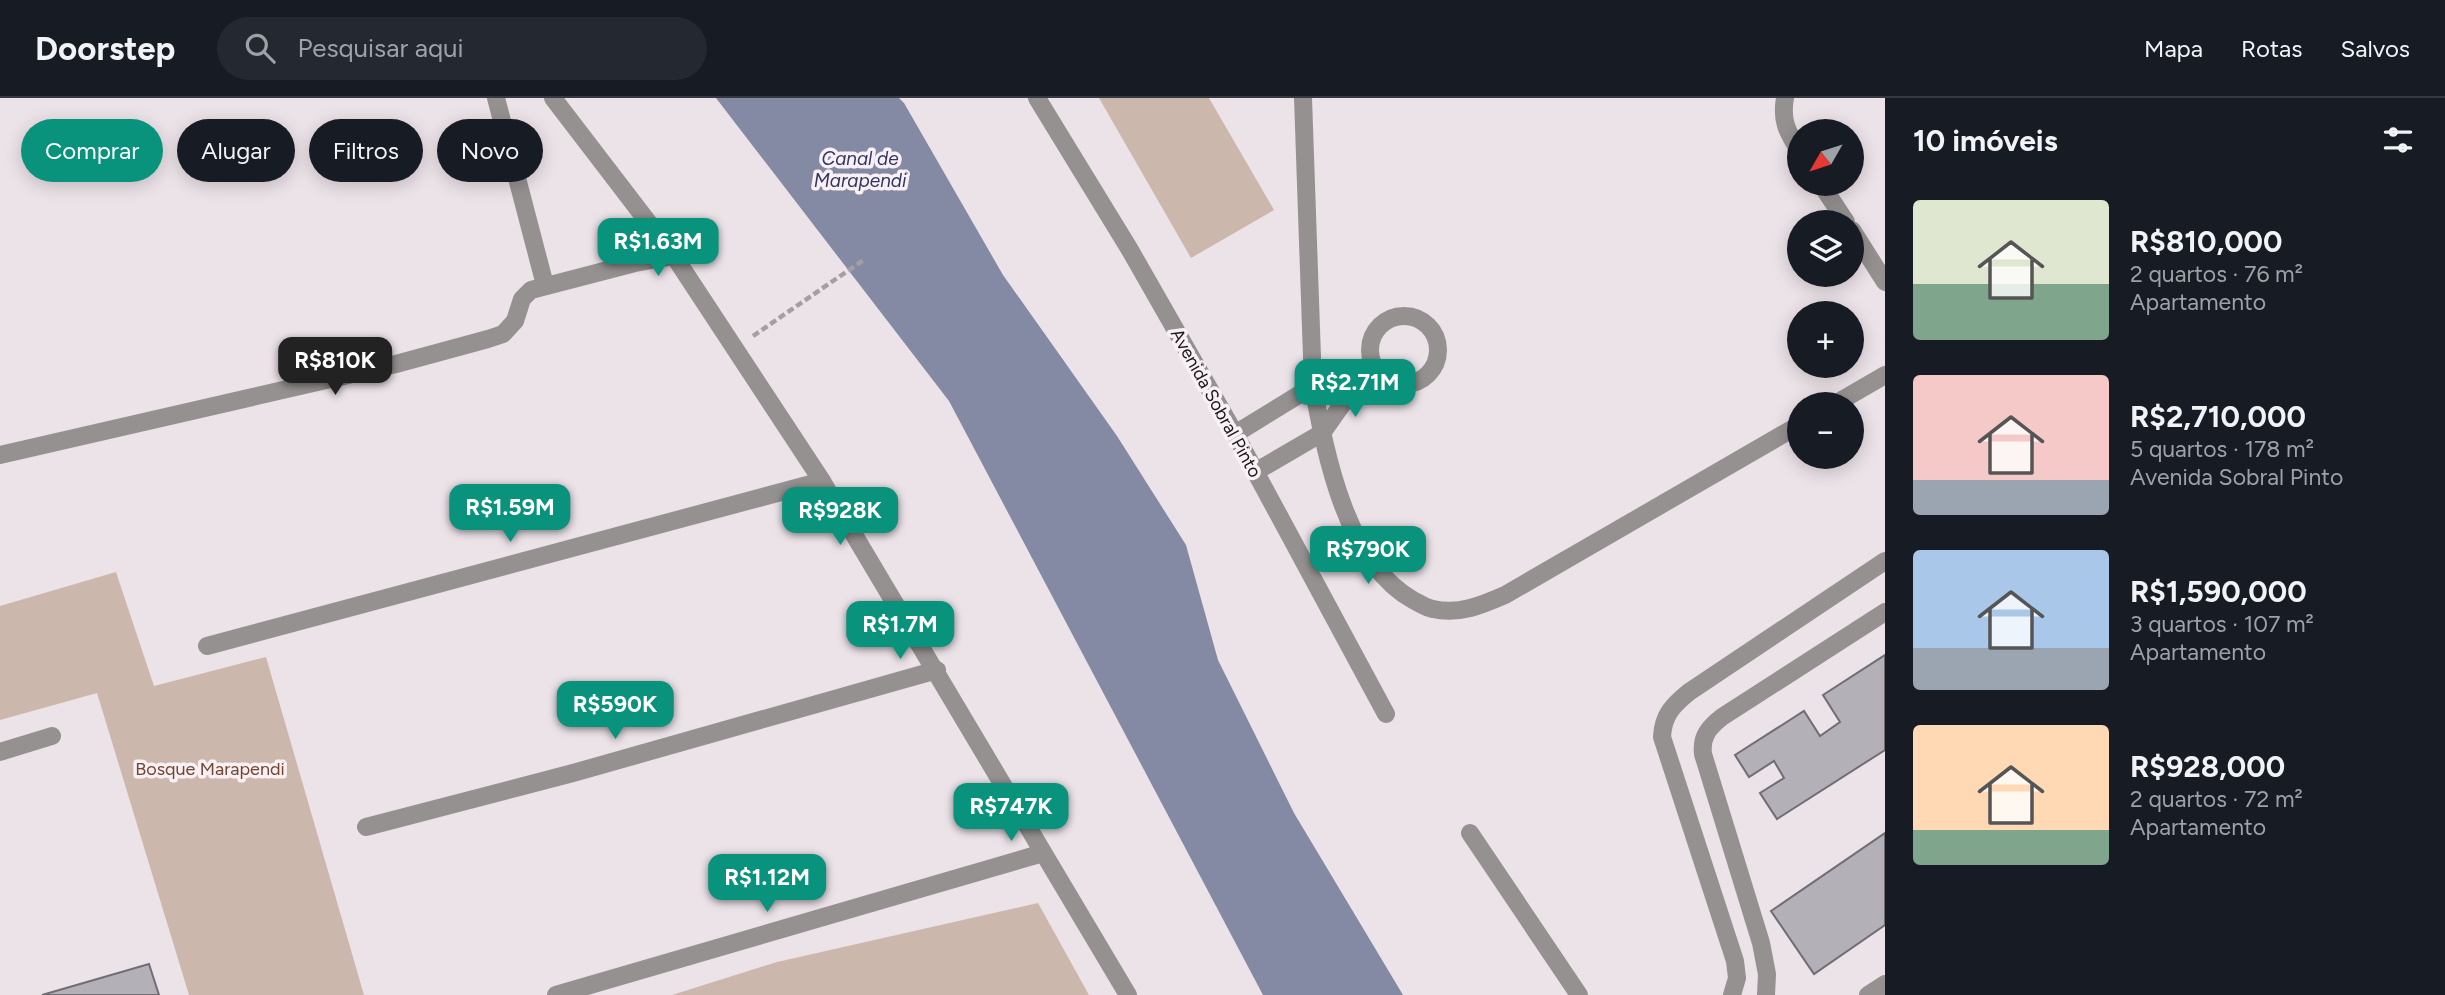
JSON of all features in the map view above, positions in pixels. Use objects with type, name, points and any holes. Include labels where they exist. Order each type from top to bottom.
[{"type":"street","points":[[496,98],[545,285]]},
{"type":"street","points":[[553,98],[674,256],[822,481],[937,670],[1128,995]]},
{"type":"street","name":"Avenida Sobral Pinto","points":[[1037,98],[1130,250],[1235,434],[1386,714]]},
{"type":"street","points":[[1303,98],[1312,386],[1343,509],[1369,557],[1400,592],[1431,609],[1469,610],[1505,595],[1787,432]]},
{"type":"street","points":[[1785,98],[1782,110],[1787,130]]},
{"type":"street","points":[[1864,249],[1885,282]]},
{"type":"street","points":[[0,455],[383,367],[488,339],[503,334],[515,321],[522,299],[531,290],[674,256]]},
{"type":"street","points":[[1255,472],[1322,433],[1358,382],[1377,370]]},
{"type":"street","points":[[1856,392],[1885,375]]},
{"type":"street","points":[[1235,434],[1312,386],[1358,382]]},
{"type":"street","points":[[208,646],[822,481]]},
{"type":"street","points":[[1732,995],[1738,978],[1735,961],[1662,737],[1662,725],[1667,712],[1689,692],[1885,561]]},
{"type":"street","points":[[1766,995],[1767,974],[1761,943],[1703,754],[1702,742],[1712,725],[1722,717],[1885,612]]},
{"type":"street","points":[[366,827],[573,773],[937,670]]},
{"type":"street","points":[[0,752],[52,736]]},
{"type":"street","points":[[1470,833],[1578,995]]},
{"type":"street","points":[[555,995],[1043,853]]},
{"type":"street","points":[[1868,995],[1885,984]]},
{"type":"path","points":[[735,348],[865,259]]},
{"type":"green space","points":[[1099,98],[1209,98],[1274,210],[1191,258]]},
{"type":"green space","name":"Bosque Marapendi","points":[[116,572],[154,686],[266,657],[364,995],[189,995],[97,693],[0,720],[0,606]]},
{"type":"green space","points":[[1038,903],[1089,995],[672,995],[777,962]]},
{"type":"water","name":"Canal de Marapendi","points":[[716,98],[899,98],[904,103],[1003,275],[1117,436],[1186,545],[1218,660],[1294,813],[1403,995],[1263,995],[949,401]]},
{"type":"building","points":[[1885,655],[1885,750],[1777,819],[1760,793],[1784,778],[1774,761],[1749,777],[1735,755],[1804,711],[1820,736],[1840,722],[1823,695]]},
{"type":"building","points":[[1885,833],[1885,925],[1814,974],[1771,911]]},
{"type":"building","points":[[149,964],[159,995],[42,995]]}]
